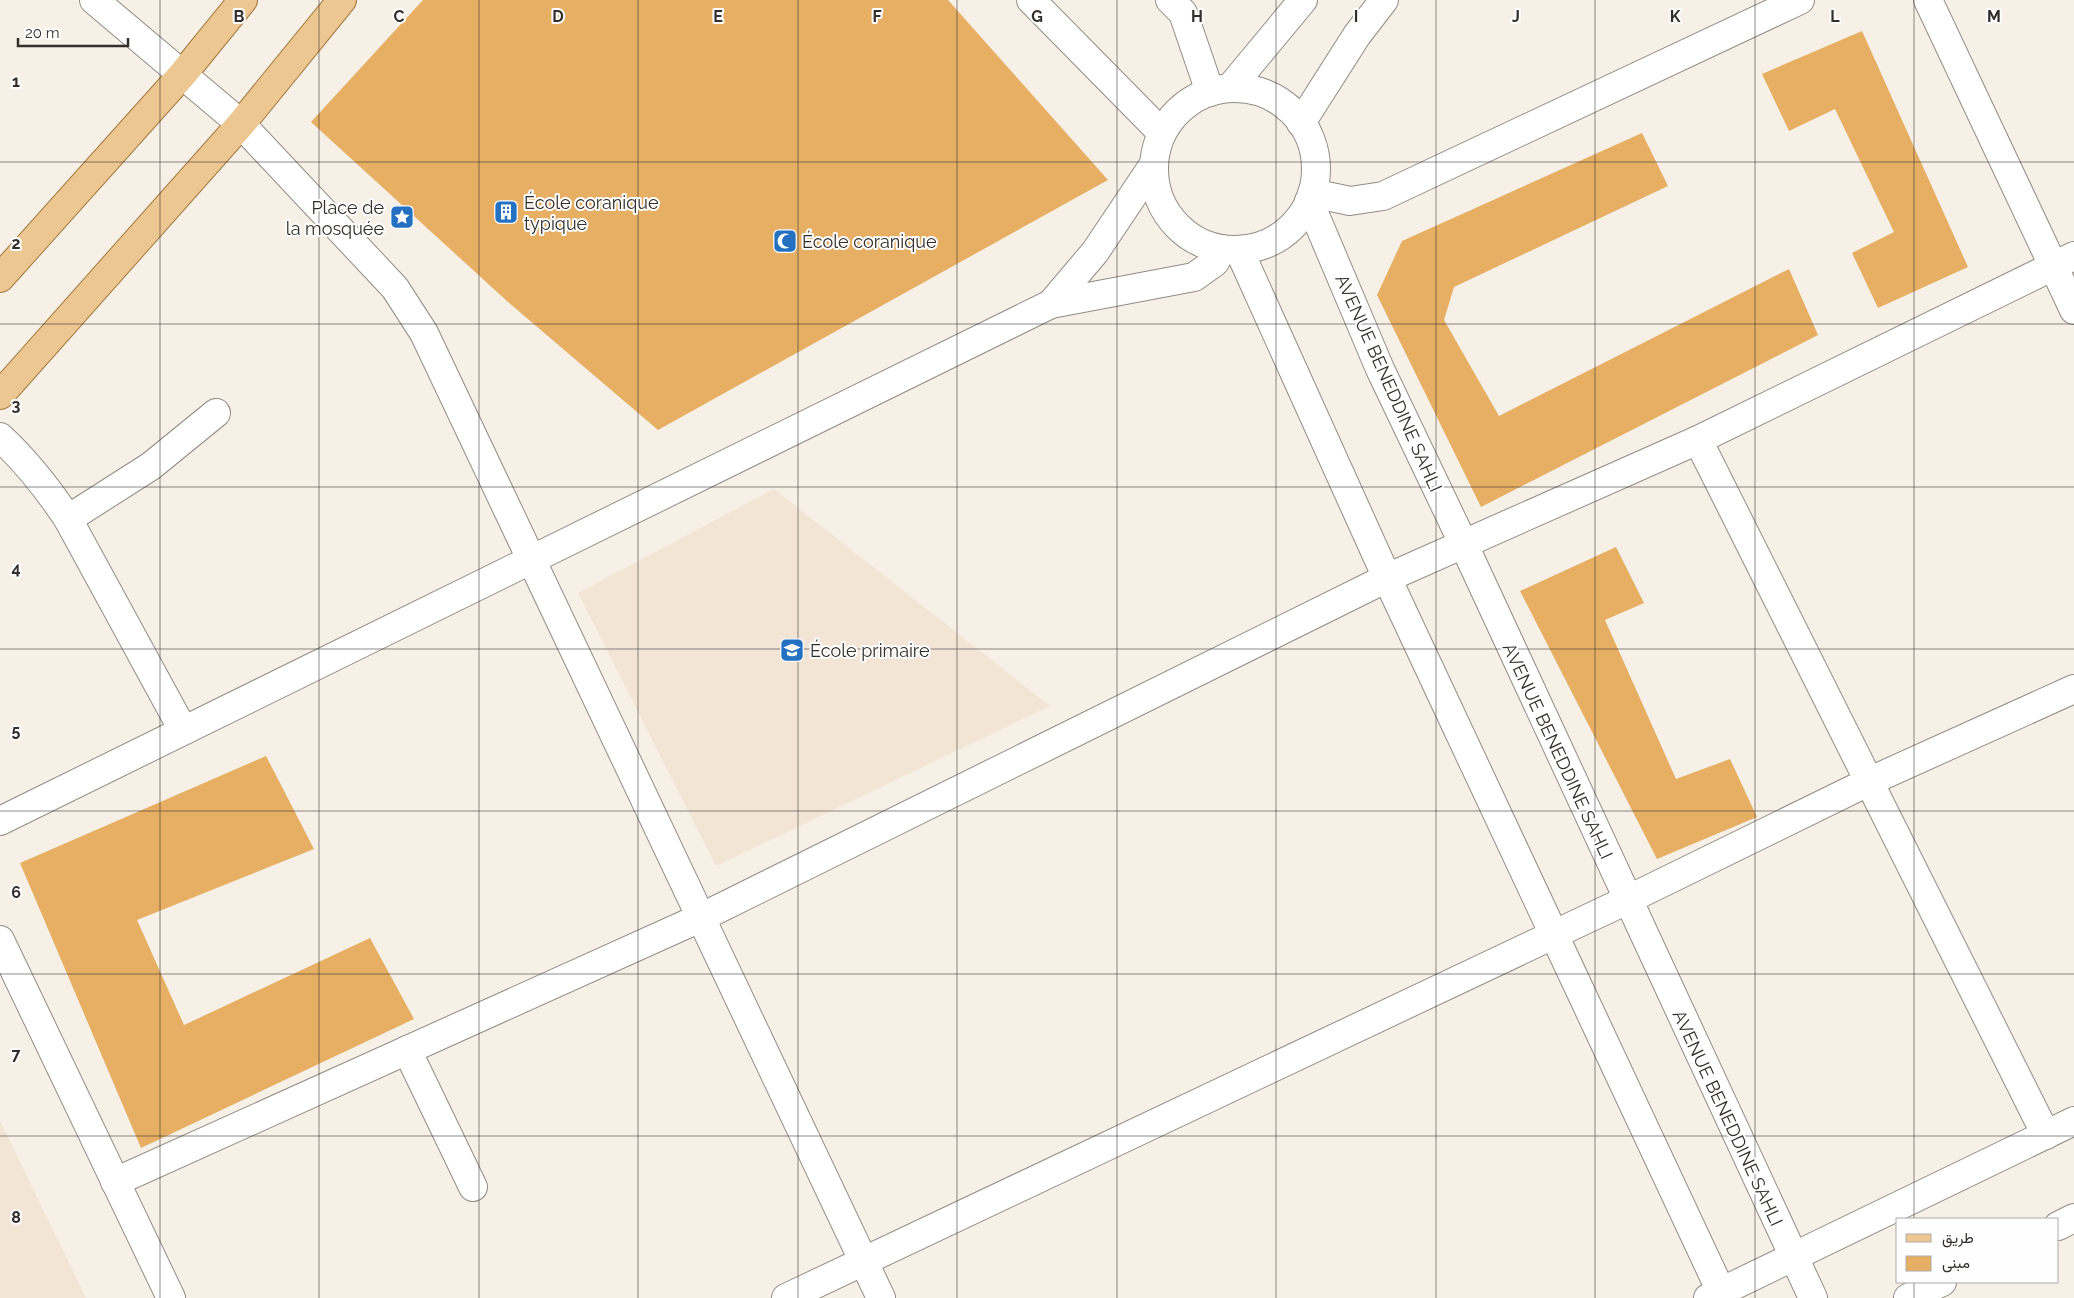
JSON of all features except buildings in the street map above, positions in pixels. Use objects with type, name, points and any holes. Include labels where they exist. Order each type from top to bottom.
[{"type":"main road","points":[[0,278],[182,74],[243,0]]},
{"type":"main road","points":[[0,395],[241,124],[342,0]]},
{"type":"street","points":[[94,0],[241,124],[395,288],[410,309],[424,333],[881,1298]]},
{"type":"street","points":[[1032,0],[1162,133]]},
{"type":"street","points":[[1170,0],[1182,13],[1220,90]]},
{"type":"street","points":[[1220,90],[1251,90],[1271,96],[1287,108],[1301,123],[1310,140],[1315,157],[1316,175],[1311,197],[1300,217],[1274,241],[1256,247],[1230,250],[1203,244],[1186,234],[1172,220],[1161,202],[1155,184],[1154,164],[1162,133],[1170,119],[1182,108],[1220,90],[1303,0]]},
{"type":"street","points":[[1301,123],[1357,35],[1384,0]]},
{"type":"street","points":[[1311,197],[1350,202],[1383,196],[1800,0]]},
{"type":"street","points":[[1928,0],[2064,261],[2074,310]]},
{"type":"street","points":[[1051,304],[1096,252],[1154,164]]},
{"type":"street","name":"AVENUE BENEDDINE SAHLI","points":[[1311,197],[1376,361],[1464,545],[1813,1298]]},
{"type":"street","points":[[0,821],[1051,304],[1194,277],[1230,250]]},
{"type":"street","points":[[1230,250],[1554,934],[1718,1296],[1793,1257],[2074,1121]]},
{"type":"street","points":[[115,1182],[700,918],[1387,578],[1698,440],[2064,261]]},
{"type":"street","points":[[68,519],[152,466],[216,413]]},
{"type":"street","points":[[0,437],[41,482],[68,519],[183,730]]},
{"type":"street","points":[[1698,440],[2046,1135]]},
{"type":"street","points":[[786,1298],[1627,900],[1868,782],[2074,688]]},
{"type":"street","points":[[0,940],[171,1298]]},
{"type":"street","points":[[407,1050],[473,1187]]},
{"type":"street","points":[[2059,1226],[2074,1218]]},
{"type":"street","points":[[1908,1298],[1940,1283]]},
{"type":"shaded area","name":"École primaire","points":[[774,489],[1050,706],[716,866],[578,593]]},
{"type":"shaded area","points":[[0,1121],[86,1298],[0,1298]]},
{"type":"place","name":"École coranique typique","points":[[506,212]]},
{"type":"place","name":"Place de la mosquée","points":[[402,217]]},
{"type":"place","name":"École coranique","points":[[785,241]]},
{"type":"place","name":"École primaire","points":[[792,650]]}]
